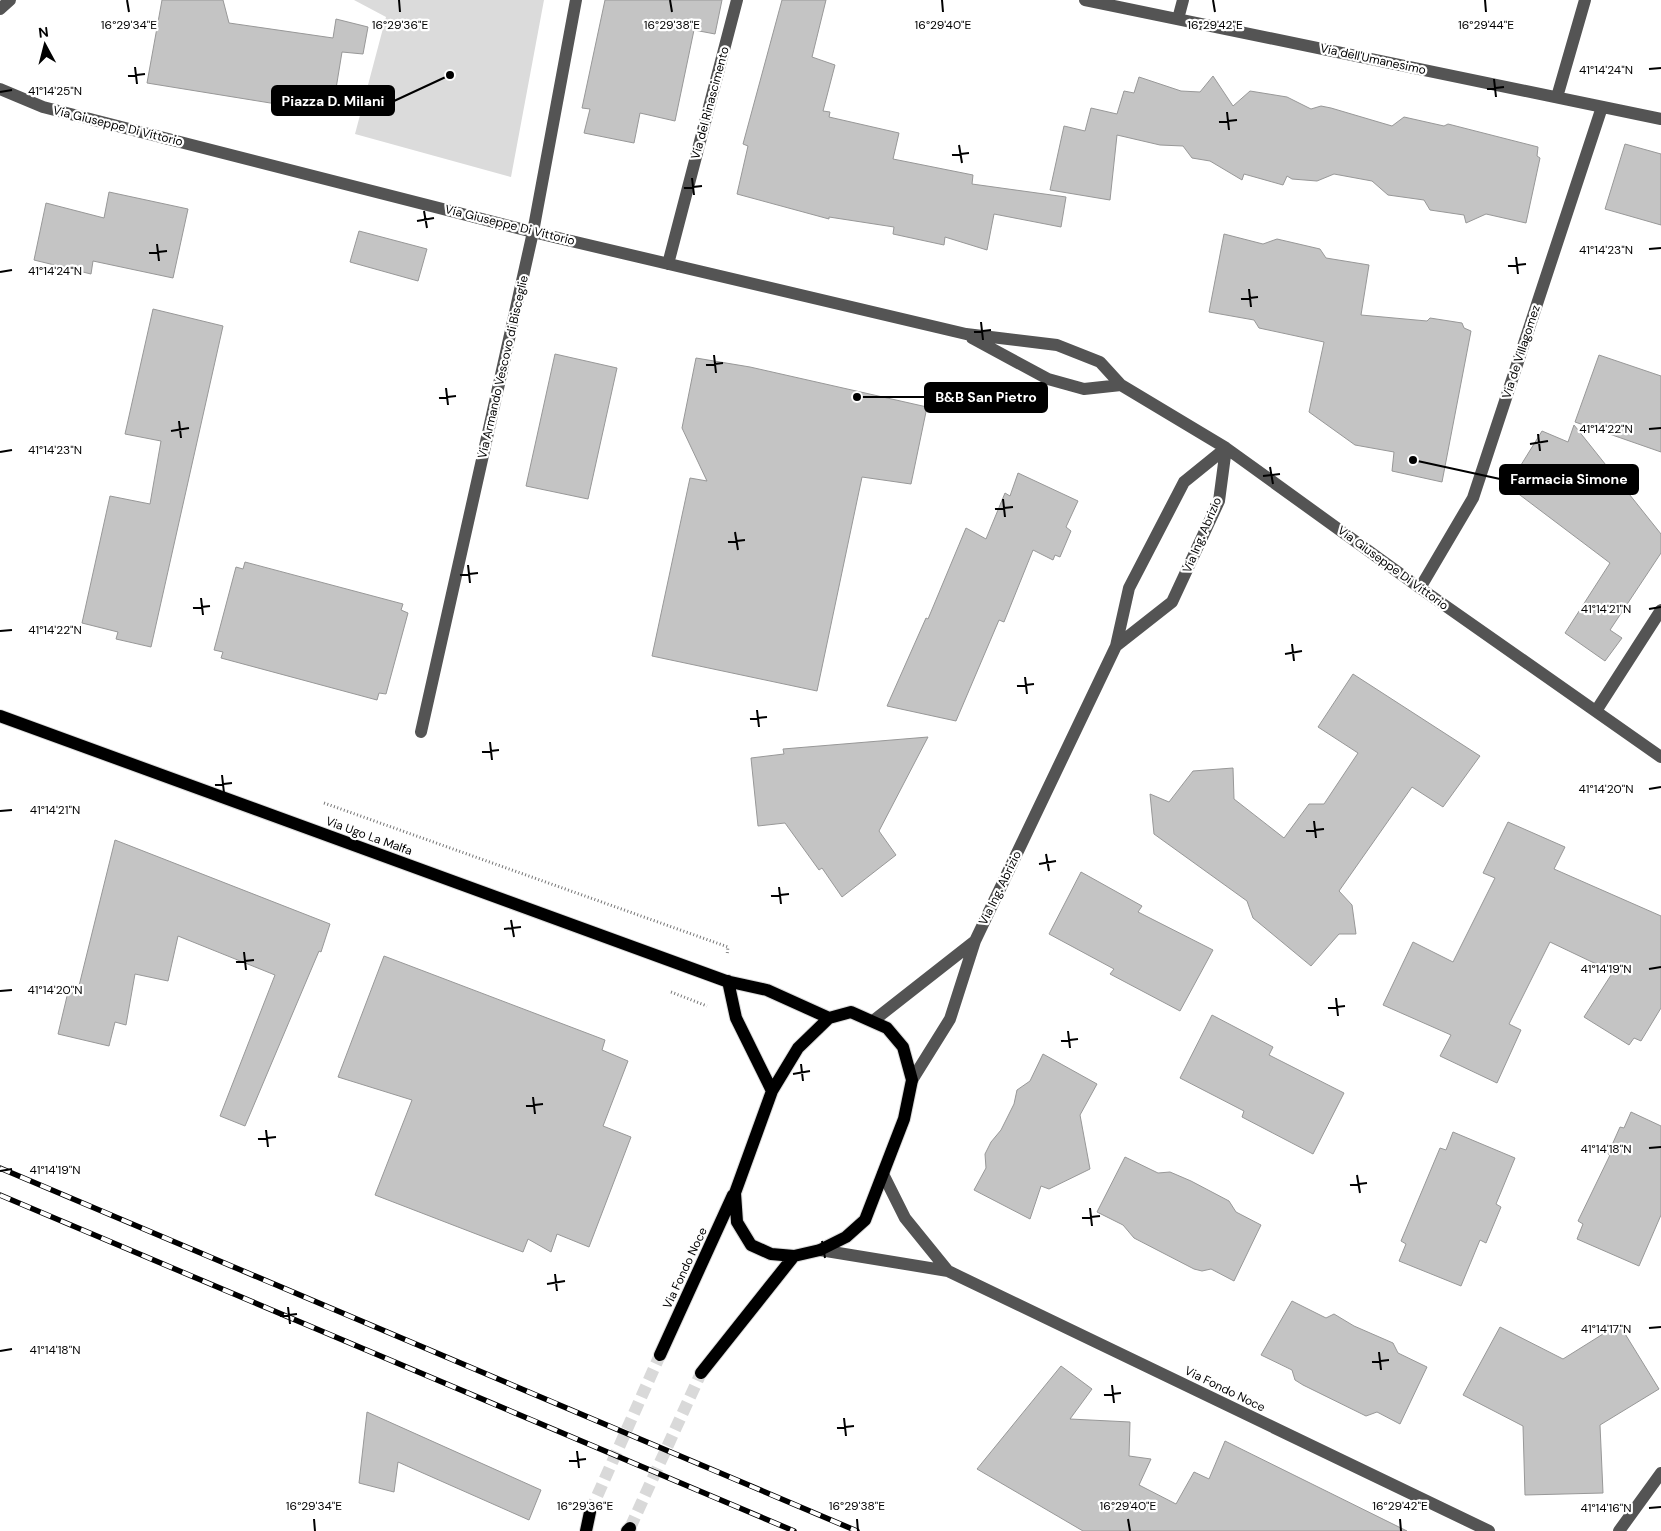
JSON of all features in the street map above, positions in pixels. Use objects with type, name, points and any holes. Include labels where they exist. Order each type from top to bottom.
[{"type":"main road","name":"Via Ugo La Malfa","points":[[0,716],[728,981],[767,990],[829,1018]]},
{"type":"main road","points":[[728,981],[736,1018],[772,1091]]},
{"type":"main road","points":[[734,1193],[737,1222],[751,1244],[771,1254],[794,1256],[820,1250],[846,1237],[865,1220],[904,1119],[912,1080],[903,1047],[887,1028],[851,1012],[829,1018]]},
{"type":"main road","name":"Via Fondo Noce","points":[[660,1355],[734,1193],[772,1091],[798,1048],[829,1018]]},
{"type":"main road","points":[[701,1373],[794,1256]]},
{"type":"main road","points":[[586,1531],[590,1512]]},
{"type":"street","points":[[0,8],[10,0]]},
{"type":"street","name":"Via Armando Vescovo di Bisceglie","points":[[421,732],[533,232],[576,0]]},
{"type":"street","name":"Via del Rinascimento","points":[[668,264],[737,0]]},
{"type":"street","name":"Via dell'Umanesimo","points":[[1085,0],[1661,119]]},
{"type":"street","points":[[1178,19],[1183,0]]},
{"type":"street","points":[[1557,97],[1585,0]]},
{"type":"street","name":"Via Giuseppe Di Vittorio","points":[[0,90],[43,107],[533,232],[966,334],[1057,345],[1100,362],[1121,385],[1226,448],[1420,588],[1661,757]]},
{"type":"street","name":"Via de Villagomez","points":[[1420,588],[1473,498],[1602,107]]},
{"type":"street","name":"Via Giuseppe Di Vittorio","points":[[966,334],[1048,379],[1084,388],[1121,385]]},
{"type":"street","name":"Via Ing. Abrizio","points":[[1116,646],[1172,602],[1219,501],[1226,448]]},
{"type":"street","name":"Via Ing. Abrizio","points":[[912,1080],[950,1020],[975,941],[1116,646],[1129,588],[1184,482],[1226,448]]},
{"type":"street","points":[[1596,711],[1661,610]]},
{"type":"street","name":"Via Ing. Abrizio","points":[[873,1021],[975,941]]},
{"type":"street","name":"Via Fondo Noce","points":[[883,1174],[905,1218],[948,1271]]},
{"type":"street","name":"Via Fondo Noce","points":[[820,1250],[948,1271],[1490,1531]]},
{"type":"street","points":[[1619,1531],[1661,1473]]},
{"type":"shaded area","points":[[354,0],[544,0],[511,177],[355,134],[386,17]]},
{"type":"building","points":[[162,0],[223,0],[229,23],[333,38],[336,19],[368,27],[363,54],[342,52],[332,113],[147,83]]},
{"type":"building","points":[[605,0],[722,0],[715,34],[694,30],[675,121],[640,113],[634,143],[584,133],[590,109],[582,108]]},
{"type":"building","points":[[782,0],[826,0],[812,57],[835,65],[823,111],[830,112],[829,117],[899,133],[893,159],[973,175],[972,184],[1066,197],[1061,227],[994,214],[987,250],[945,237],[944,245],[893,234],[894,227],[829,217],[829,219],[737,194],[748,146],[743,144]]},
{"type":"building","points":[[1213,76],[1233,106],[1250,91],[1287,97],[1311,109],[1321,106],[1331,108],[1392,126],[1404,117],[1444,126],[1448,124],[1538,147],[1537,156],[1540,158],[1526,223],[1486,214],[1466,223],[1464,215],[1430,210],[1424,200],[1388,195],[1372,181],[1334,174],[1317,181],[1292,179],[1287,176],[1283,185],[1244,174],[1242,180],[1210,161],[1192,158],[1183,146],[1160,145],[1117,135],[1110,200],[1050,190],[1064,126],[1085,131],[1091,108],[1117,114],[1124,91],[1134,93],[1139,77],[1181,91],[1200,92]]},
{"type":"building","points":[[1625,144],[1661,154],[1661,225],[1605,209]]},
{"type":"building","points":[[109,192],[188,209],[173,278],[93,261],[91,274],[34,260],[46,203],[104,218]]},
{"type":"building","points":[[359,231],[427,249],[418,281],[350,262]]},
{"type":"building","points":[[1224,234],[1263,244],[1277,239],[1320,249],[1326,258],[1369,265],[1361,315],[1427,321],[1430,318],[1462,323],[1464,328],[1471,331],[1442,482],[1392,471],[1394,452],[1355,445],[1309,412],[1324,342],[1259,328],[1254,320],[1209,312]]},
{"type":"building","points":[[153,309],[223,326],[151,647],[116,639],[118,632],[82,623],[110,496],[150,504],[161,441],[125,434]]},
{"type":"building","points":[[555,354],[617,368],[588,499],[526,486]]},
{"type":"building","points":[[1599,355],[1661,376],[1661,452],[1575,422]]},
{"type":"building","points":[[696,358],[750,367],[927,407],[911,484],[862,477],[817,691],[652,656],[690,478],[707,481],[682,428]]},
{"type":"building","points":[[1574,425],[1661,534],[1661,553],[1610,630],[1622,638],[1605,661],[1565,633],[1610,563],[1508,486],[1542,431],[1568,442]]},
{"type":"building","points":[[1018,473],[1078,501],[1066,527],[1071,531],[1060,557],[1055,555],[1053,560],[1033,550],[1004,622],[999,620],[956,721],[887,706],[926,618],[928,619],[966,528],[986,539],[1005,493],[1010,496]]},
{"type":"building","points":[[245,562],[403,604],[401,610],[408,613],[386,694],[379,693],[377,700],[221,658],[223,652],[214,650],[236,567],[243,569]]},
{"type":"building","points":[[1353,674],[1480,756],[1443,807],[1412,787],[1339,891],[1352,905],[1356,934],[1339,934],[1311,966],[1253,918],[1247,901],[1154,834],[1150,794],[1169,802],[1193,771],[1233,768],[1234,799],[1284,838],[1309,804],[1324,804],[1358,753],[1318,727]]},
{"type":"building","points":[[928,737],[879,831],[896,855],[842,897],[822,868],[819,870],[785,823],[758,826],[751,758],[784,754],[783,749]]},
{"type":"building","points":[[1508,822],[1565,847],[1554,869],[1661,916],[1661,1008],[1641,1041],[1634,1038],[1629,1045],[1584,1017],[1613,972],[1550,942],[1509,1024],[1521,1030],[1497,1083],[1440,1056],[1451,1035],[1383,1005],[1413,942],[1453,962],[1495,878],[1483,873]]},
{"type":"building","points":[[115,840],[330,924],[321,952],[319,951],[245,1126],[220,1116],[275,975],[178,936],[168,981],[135,974],[126,1025],[115,1022],[109,1046],[58,1034],[68,992],[77,994]]},
{"type":"building","points":[[1081,872],[1142,906],[1138,912],[1213,950],[1180,1011],[1110,974],[1114,969],[1049,934]]},
{"type":"building","points":[[384,956],[605,1040],[602,1050],[628,1061],[603,1126],[631,1137],[589,1247],[557,1234],[551,1252],[528,1239],[523,1252],[375,1195],[412,1100],[338,1077]]},
{"type":"building","points":[[1212,1015],[1273,1047],[1269,1055],[1344,1093],[1313,1154],[1242,1117],[1244,1111],[1180,1078]]},
{"type":"building","points":[[1043,1054],[1097,1084],[1080,1115],[1090,1169],[1049,1189],[1041,1186],[1030,1219],[974,1190],[986,1168],[985,1154],[991,1142],[1001,1130],[1014,1104],[1017,1090],[1030,1081]]},
{"type":"building","points":[[1631,1112],[1661,1126],[1661,1215],[1639,1266],[1577,1239],[1583,1224],[1578,1221],[1610,1155],[1608,1154],[1620,1127],[1624,1128]]},
{"type":"building","points":[[1453,1132],[1515,1158],[1496,1204],[1501,1207],[1486,1243],[1480,1240],[1461,1286],[1399,1261],[1406,1244],[1401,1241],[1440,1148],[1446,1150]]},
{"type":"building","points":[[1125,1157],[1158,1173],[1170,1172],[1191,1181],[1229,1201],[1236,1212],[1261,1225],[1234,1281],[1211,1269],[1202,1271],[1194,1269],[1134,1238],[1123,1225],[1097,1212]]},
{"type":"building","points":[[1292,1301],[1326,1318],[1334,1314],[1354,1326],[1393,1343],[1398,1353],[1427,1367],[1400,1424],[1377,1412],[1366,1416],[1303,1385],[1295,1380],[1292,1370],[1261,1355]]},
{"type":"building","points":[[1619,1324],[1659,1389],[1600,1425],[1603,1493],[1525,1495],[1523,1426],[1463,1395],[1500,1327],[1563,1359]]},
{"type":"building","points":[[1061,1366],[1092,1389],[1070,1419],[1130,1422],[1129,1456],[1151,1459],[1139,1485],[1176,1504],[1194,1472],[1209,1479],[1225,1441],[1407,1531],[1083,1531],[977,1469]]},
{"type":"building","points":[[367,1412],[541,1490],[529,1520],[398,1462],[394,1492],[359,1483]]},
{"type":"tunnel","points":[[590,1512],[660,1355]]},
{"type":"tunnel","points":[[630,1528],[701,1373]]},
{"type":"railway","points":[[0,1168],[857,1531]]},
{"type":"railway","points":[[0,1195],[794,1531]]},
{"type":"place","name":"Piazza D. Milani","points":[[450,75]]},
{"type":"place","name":"B&B San Pietro","points":[[857,397]]},
{"type":"place","name":"Farmacia Simone","points":[[1413,460]]}]
